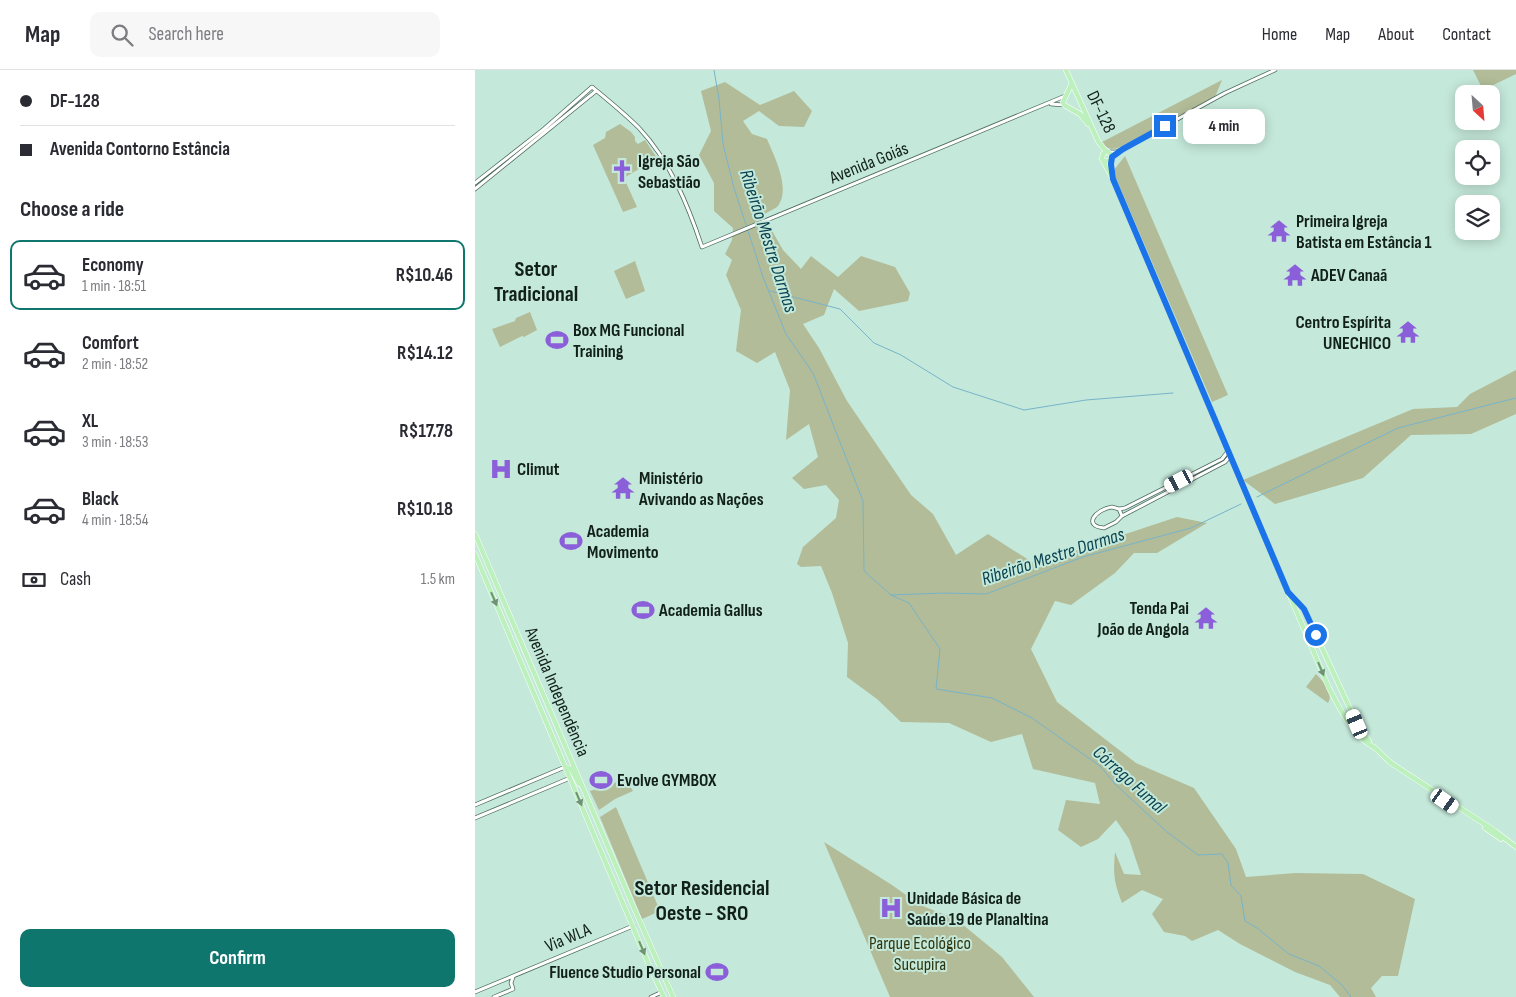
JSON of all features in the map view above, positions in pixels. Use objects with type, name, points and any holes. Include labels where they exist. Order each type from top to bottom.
[{"type":"main road","name":"DF-128","points":[[1066,70],[1098,141],[1112,159],[1113,179]]},
{"type":"main road","name":"DF-128","points":[[1072,83],[1063,101],[1064,105],[1076,110],[1088,124],[1334,698],[1362,738],[1391,763],[1452,805],[1495,830],[1516,847]]},
{"type":"main road","points":[[1066,96],[1075,97],[1082,104],[1080,109],[1076,110]]},
{"type":"main road","name":"DF-128","points":[[1102,155],[1108,152]]},
{"type":"main road","name":"DF-128","points":[[1104,161],[1108,162],[1112,159]]},
{"type":"main road","name":"Avenida Independência","points":[[475,534],[673,997]]},
{"type":"main road","points":[[477,558],[483,554]]},
{"type":"main road","points":[[477,558],[486,562]]},
{"type":"main road","name":"Avenida Independência","points":[[477,558],[663,995]]},
{"type":"main road","name":"DF-128","points":[[1288,592],[1303,607],[1357,724],[1375,748]]},
{"type":"main road","points":[[1301,622],[1305,618],[1309,620]]},
{"type":"main road","points":[[516,650],[520,650],[523,646]]},
{"type":"main road","points":[[519,656],[526,653]]},
{"type":"main road","points":[[1334,698],[1341,699],[1343,693]]},
{"type":"main road","points":[[552,734],[559,732]]},
{"type":"main road","points":[[555,740],[561,738]]},
{"type":"main road","points":[[565,767],[571,769],[583,789]]},
{"type":"main road","points":[[586,816],[593,812]]},
{"type":"main road","name":"DF-128","points":[[1482,824],[1489,831],[1507,840]]},
{"type":"main road","points":[[1489,831],[1495,830],[1499,837]]},
{"type":"main road","points":[[625,908],[631,908],[632,904]]},
{"type":"main road","points":[[629,917],[631,911],[636,912]]},
{"type":"street","points":[[1108,152],[1116,152],[1123,149],[1217,98],[1275,70]]},
{"type":"street","points":[[475,190],[521,149],[545,131],[596,91],[592,87],[545,131]]},
{"type":"street","name":"Avenida Goiás","points":[[596,91],[639,128],[653,146],[678,187],[692,216],[703,247],[1066,96]]},
{"type":"street","name":"Avenida Goiás","points":[[1045,105],[1056,103],[1064,105]]},
{"type":"street","points":[[1112,159],[1123,149]]},
{"type":"street","points":[[475,183],[515,154]]},
{"type":"street","points":[[1153,496],[1116,522],[1104,528],[1097,527],[1094,524],[1094,515],[1099,511],[1112,507],[1125,508],[1153,496],[1212,466],[1229,453]]},
{"type":"street","points":[[1119,509],[1122,516]]},
{"type":"street","points":[[475,805],[565,767]]},
{"type":"street","points":[[475,818],[570,778]]},
{"type":"street","name":"Via WLA","points":[[475,992],[633,926]]},
{"type":"street","points":[[494,997],[513,989],[511,983],[513,976]]},
{"type":"street","points":[[505,980],[511,983]]},
{"type":"street","points":[[651,997],[663,995]]},
{"type":"green space","points":[[1473,70],[1516,70],[1516,74],[1493,85],[1480,85]]},
{"type":"green space","points":[[1222,80],[1215,97],[1118,148],[1109,148],[1102,142]]},
{"type":"green space","points":[[725,82],[760,105],[794,91],[812,111],[804,127],[779,126],[759,111],[743,121],[752,134],[767,139],[780,173],[783,192],[781,200],[777,207],[763,215],[783,250],[801,269],[811,256],[838,277],[861,256],[895,267],[910,293],[908,301],[859,311],[834,289],[824,315],[803,324],[819,348],[847,401],[911,495],[933,514],[956,555],[988,534],[1035,564],[1177,517],[1207,523],[1157,553],[1134,553],[1115,573],[1071,605],[1055,601],[1031,649],[1057,702],[1136,763],[1194,788],[1236,849],[1246,877],[1296,873],[1363,874],[1415,899],[1398,976],[1382,976],[1371,988],[1376,997],[1340,997],[1330,985],[1295,972],[1240,944],[1218,930],[1192,941],[1185,936],[1164,932],[1152,914],[1163,899],[1142,890],[1122,903],[1115,878],[1115,852],[1124,874],[1141,875],[1129,839],[1116,820],[1098,839],[1081,847],[1058,830],[1066,800],[1100,804],[1095,783],[1033,769],[1022,734],[991,742],[949,723],[901,722],[877,699],[847,677],[848,643],[821,566],[801,567],[797,564],[803,547],[836,518],[839,500],[826,485],[804,489],[792,478],[818,457],[809,424],[786,440],[790,390],[775,352],[757,363],[736,351],[741,310],[726,275],[732,260],[725,254],[732,240],[733,228],[714,211],[714,183],[699,155],[711,131],[701,91]]},
{"type":"green space","points":[[620,124],[631,132],[638,144],[645,140],[657,158],[624,178],[637,207],[623,212],[593,145],[605,138],[606,132]]},
{"type":"green space","points":[[1125,156],[1228,395],[1212,402],[1113,171]]},
{"type":"green space","points":[[635,261],[645,291],[626,299],[614,271]]},
{"type":"green space","points":[[530,312],[537,330],[500,347],[492,329],[515,321],[516,318]]},
{"type":"green space","points":[[1516,370],[1516,414],[1471,434],[1411,435],[1363,478],[1275,504],[1243,480],[1413,409],[1457,407],[1470,394]]},
{"type":"green space","points":[[1316,674],[1329,691],[1328,703],[1306,687]]},
{"type":"green space","points":[[626,779],[633,791],[615,799],[599,810],[590,791]]},
{"type":"green space","points":[[616,807],[660,911],[642,919],[600,817]]},
{"type":"green space","name":"Parque Ecológico Sucupira","points":[[824,842],[920,905],[956,919],[1002,957],[1034,997],[890,997]]},
{"type":"waterway","name":"Córrego Fumal","points":[[714,70],[723,144],[734,188],[763,277],[786,334],[813,373],[863,501],[864,571],[891,595],[909,603],[940,649],[936,689],[992,698],[1032,718],[1100,766],[1115,784],[1167,832],[1198,855],[1222,854],[1228,863],[1231,885],[1241,896],[1245,921],[1257,928],[1289,954],[1319,966],[1342,985],[1351,997]]},
{"type":"waterway","points":[[770,291],[840,309],[874,343],[901,355],[953,387],[1024,410],[1086,400],[1173,393]]},
{"type":"waterway","name":"Ribeirão Mestre Darmas","points":[[1257,497],[1398,428],[1516,398]]},
{"type":"waterway","name":"Ribeirão Mestre Darmas","points":[[891,595],[986,594],[1083,557],[1191,528],[1241,504]]},
{"type":"place","name":"Igreja São Sebastião","points":[[622,171]]},
{"type":"place","name":"Primeira Igreja Batista em Estância 1","points":[[1279,231]]},
{"type":"place","name":"ADEV Canaã","points":[[1295,275]]},
{"type":"place","name":"Centro Espírita UNECHICO","points":[[1408,332]]},
{"type":"place","name":"Box MG Funcional Training","points":[[557,340]]},
{"type":"place","name":"Climut","points":[[501,469]]},
{"type":"place","name":"Ministério Avivando as Nações","points":[[623,488]]},
{"type":"place","name":"Academia Movimento","points":[[571,541]]},
{"type":"place","name":"Academia Gallus","points":[[643,610]]},
{"type":"place","name":"Tenda Pai João de Angola","points":[[1206,618]]},
{"type":"place","name":"Evolve GYMBOX","points":[[601,780]]},
{"type":"place","name":"Unidade Básica de Saúde 19 de Planaltina","points":[[891,908]]},
{"type":"place","name":"Fluence Studio Personal","points":[[717,972]]},
{"type":"district","name":"Setor Tradicional","points":[[536,282]]},
{"type":"district","name":"Setor Residencial Oeste - SRO","points":[[702,900]]},
{"type":"route","points":[[1165,126],[1112,157],[1111,170],[1113,179],[1288,592],[1304,609],[1316,635]]}]
